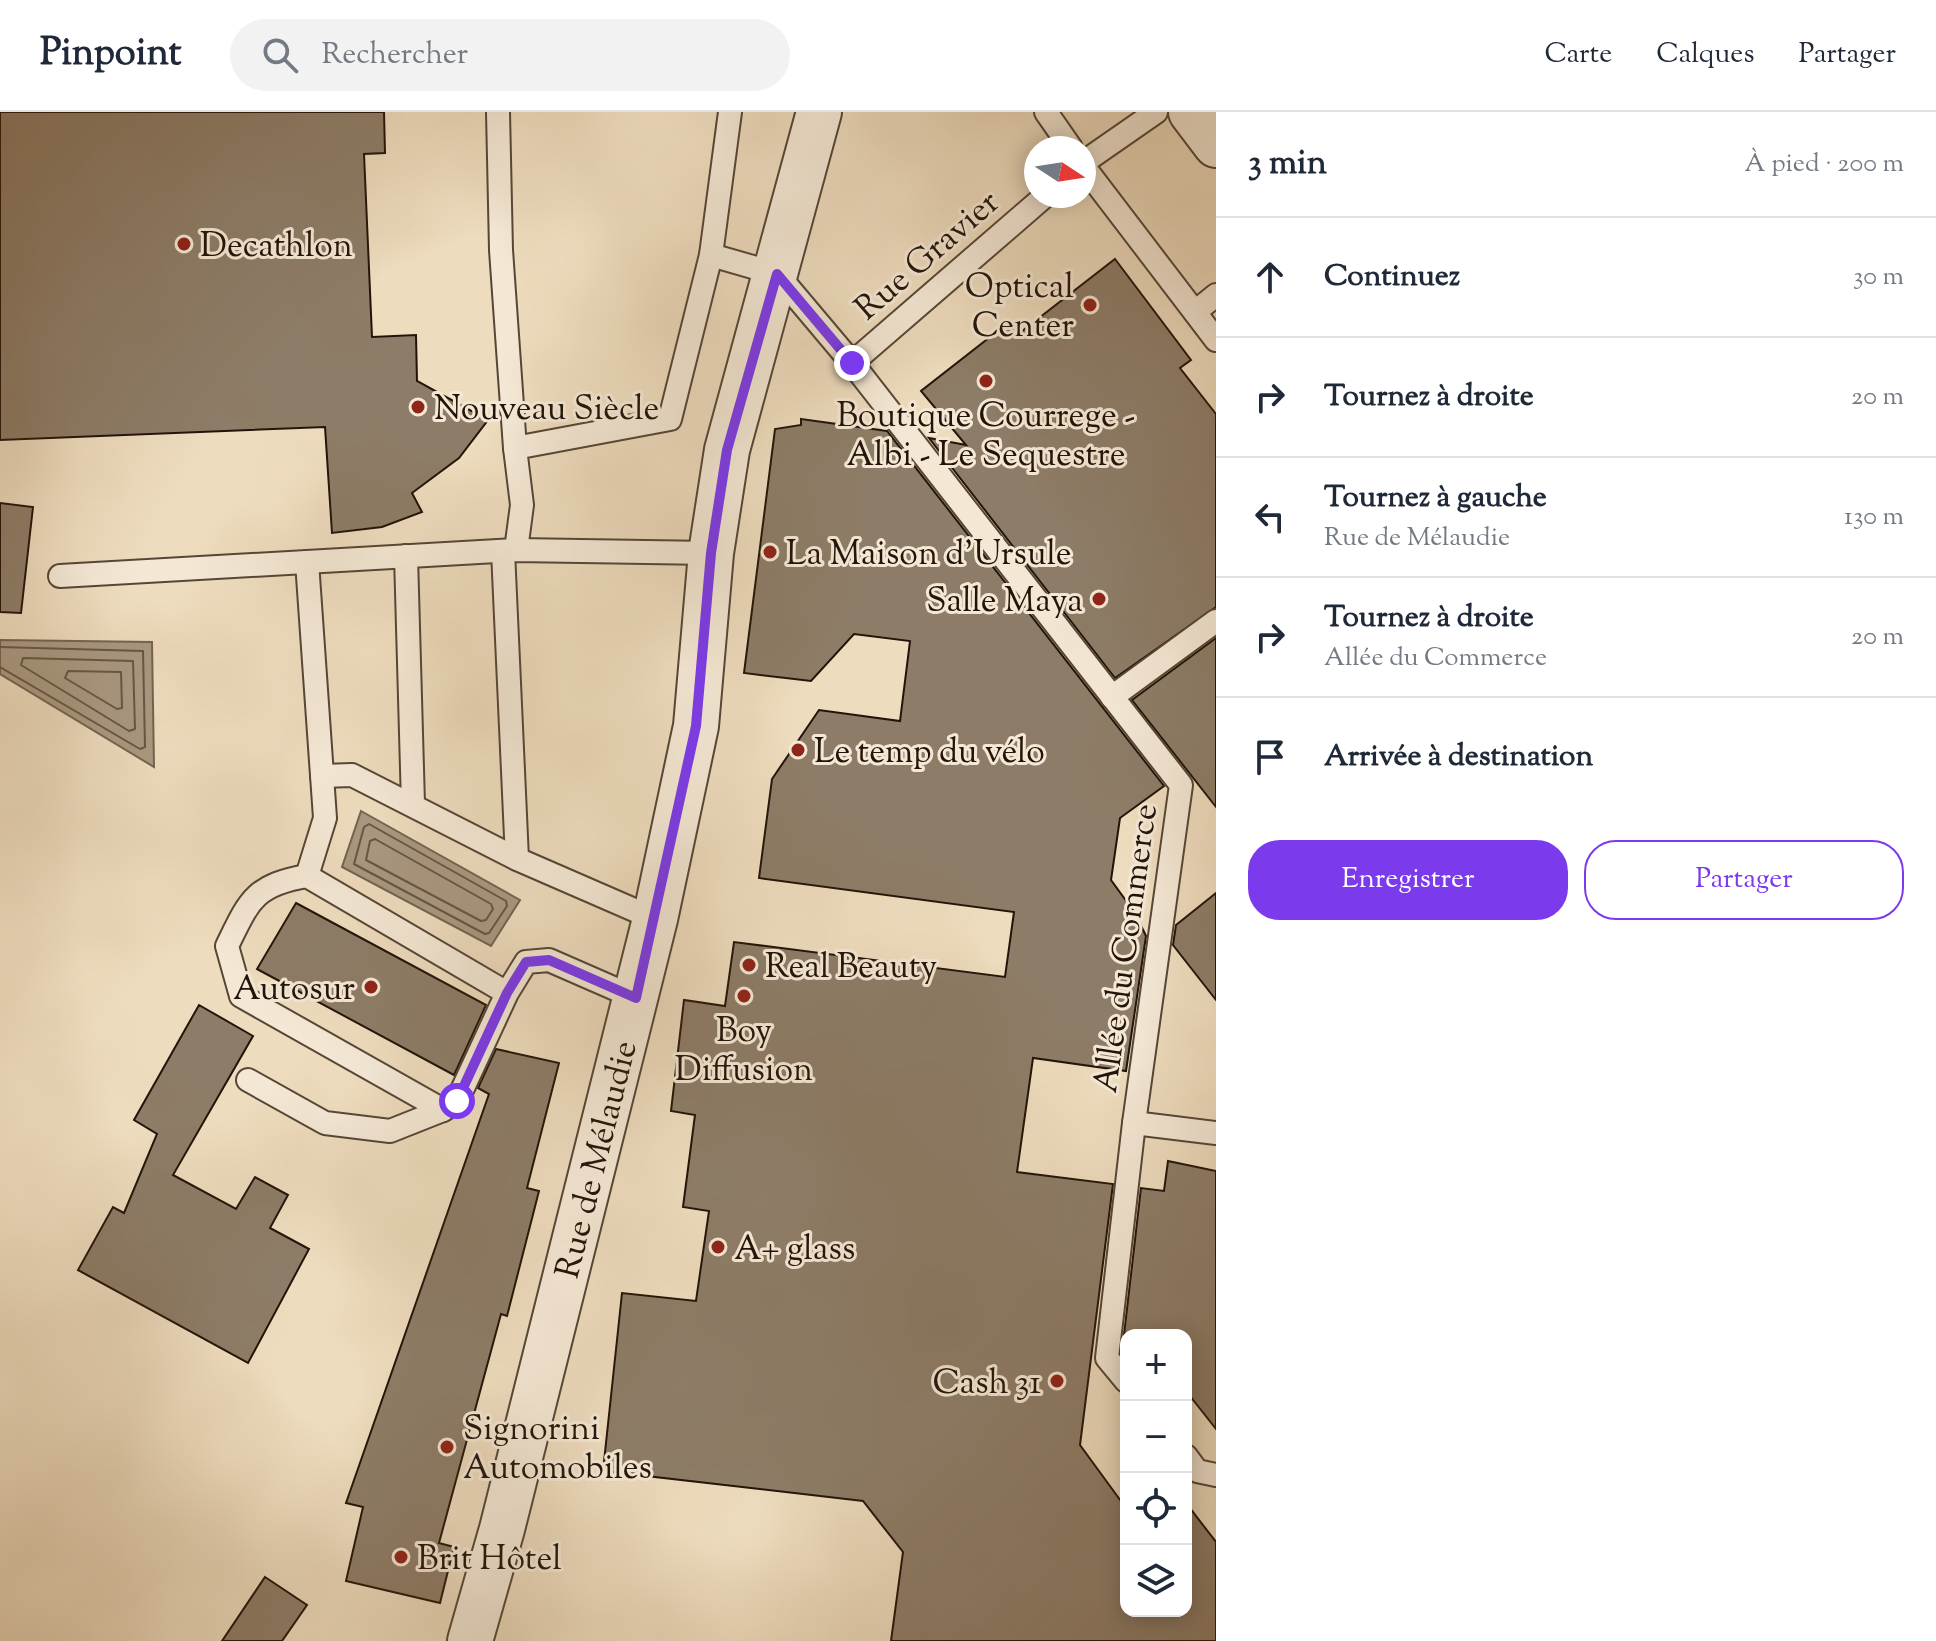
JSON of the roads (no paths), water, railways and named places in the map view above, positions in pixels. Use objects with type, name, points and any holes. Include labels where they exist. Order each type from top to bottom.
[{"type":"street","name":"Rue de Mélaudie","points":[[470,1641],[502,1529],[655,919],[696,726],[711,553],[727,450],[819,112]]},
{"type":"street","points":[[1191,112],[1216,145]]},
{"type":"lane","points":[[498,112],[501,250],[522,505],[509,550],[517,859]]},
{"type":"lane","points":[[515,448],[670,419],[711,255],[730,112]]},
{"type":"lane","points":[[1046,112],[1063,136]]},
{"type":"lane","points":[[1096,156],[1156,112]]},
{"type":"lane","points":[[1096,181],[1216,340]]},
{"type":"lane","name":"Rue Gravier","points":[[852,363],[1031,208]]},
{"type":"lane","points":[[711,255],[777,274]]},
{"type":"lane","name":"Allée du Commerce","points":[[777,274],[852,363],[1181,785],[1134,1123],[1107,1358],[1120,1374]]},
{"type":"lane","points":[[1195,312],[1216,295]]},
{"type":"lane","points":[[60,576],[509,550],[711,553]]},
{"type":"lane","points":[[406,556],[413,804]]},
{"type":"lane","points":[[307,562],[325,818],[307,876]]},
{"type":"lane","points":[[1112,697],[1216,621]]},
{"type":"lane","points":[[322,776],[352,775],[517,859],[655,919]]},
{"type":"lane","points":[[443,1110],[241,996],[227,946],[247,906],[276,881],[307,876],[507,993]]},
{"type":"lane","points":[[248,1080],[325,1123],[390,1131],[443,1110],[457,1101],[507,993],[526,962],[549,960],[636,998]]},
{"type":"lane","points":[[1134,1123],[1216,1133]]},
{"type":"lane","points":[[1192,1464],[1197,1471],[1216,1475]]},
{"type":"water","points":[[0,640],[152,642],[154,767],[0,674]]},
{"type":"water","points":[[361,811],[520,900],[491,946],[342,867]]},
{"type":"place","name":"Decathlon","points":[[184,244]]},
{"type":"place","name":"Optical Center","points":[[1090,305]]},
{"type":"place","name":"Boutique Courrege - Albi - Le Sequestre","points":[[986,381]]},
{"type":"place","name":"Nouveau Siècle","points":[[418,407]]},
{"type":"place","name":"La Maison d'Ursule","points":[[770,552]]},
{"type":"place","name":"Salle Maya","points":[[1099,599]]},
{"type":"place","name":"Le temp du vélo","points":[[798,750]]},
{"type":"place","name":"Real Beauty","points":[[749,965]]},
{"type":"place","name":"Autosur","points":[[371,987]]},
{"type":"place","name":"Boy Diffusion","points":[[744,996]]},
{"type":"place","name":"A+ glass","points":[[718,1247]]},
{"type":"place","name":"Cash 31","points":[[1057,1381]]},
{"type":"place","name":"Signorini Automobiles","points":[[447,1447]]},
{"type":"place","name":"Brit Hôtel","points":[[401,1557]]}]
